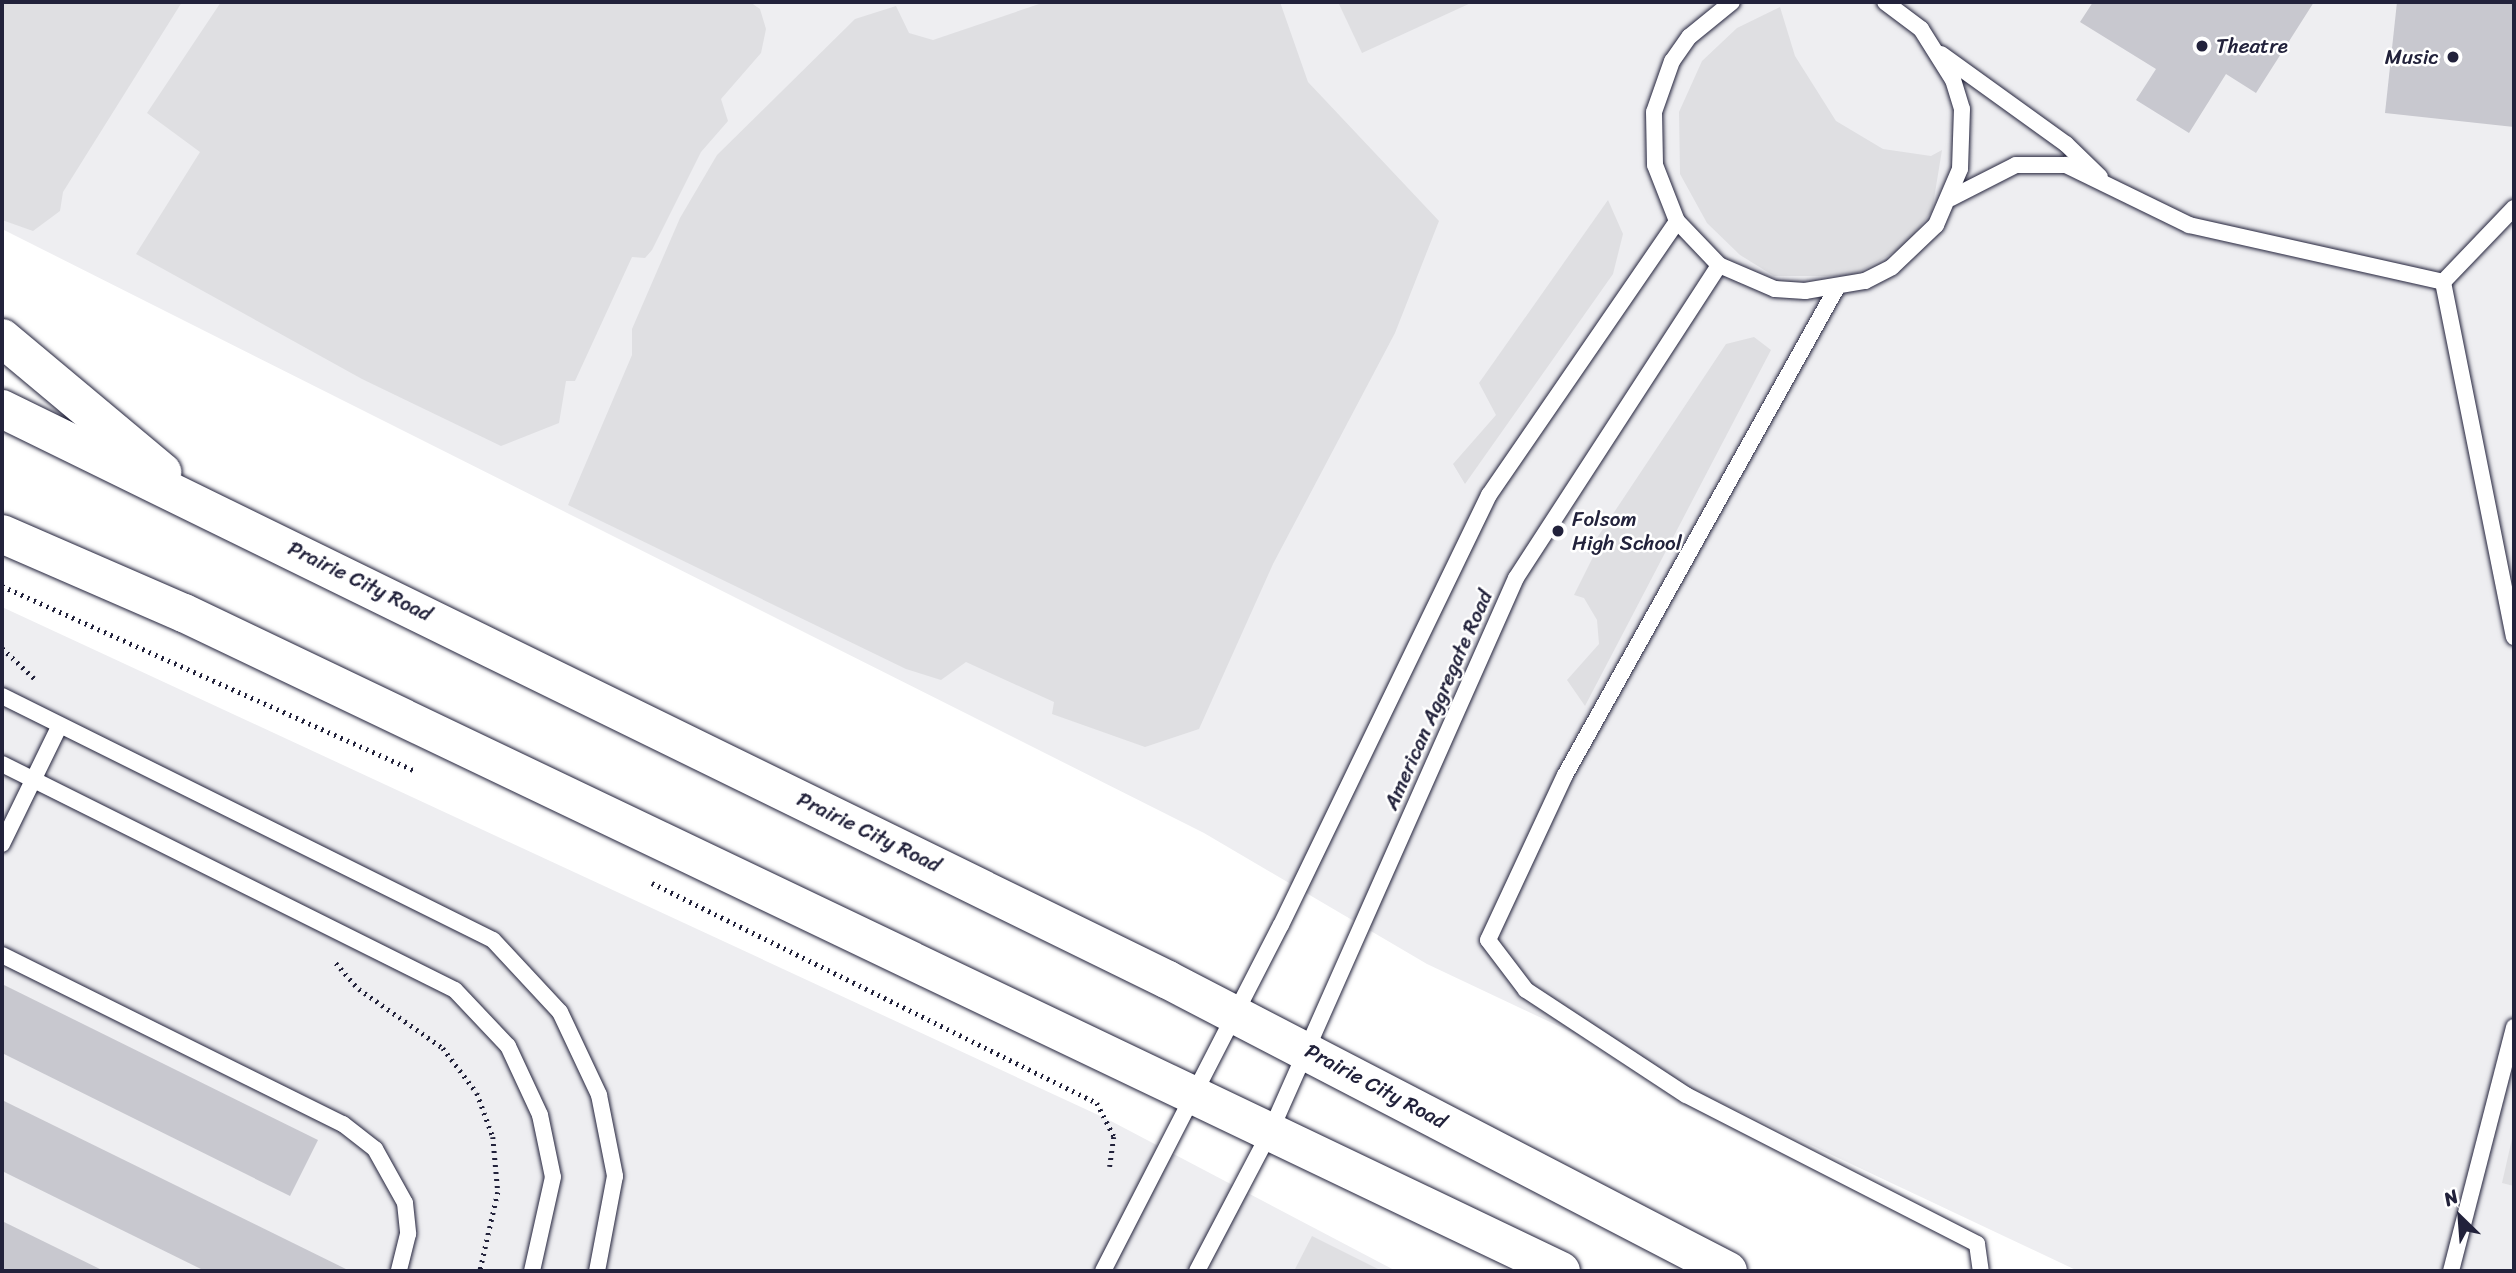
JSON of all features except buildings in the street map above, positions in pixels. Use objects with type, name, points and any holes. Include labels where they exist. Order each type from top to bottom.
[{"type":"main road","points":[[2,338],[186,495]]},
{"type":"main road","name":"Prairie City Road","points":[[2,409],[186,495],[1307,1049],[1728,1271]]},
{"type":"main road","points":[[2,534],[184,613],[1271,1130],[1561,1271]]},
{"type":"lane","points":[[1732,2],[1689,37],[1661,85],[1655,165],[1677,221],[1719,265],[1775,289],[1836,289],[1865,281],[1916,248],[1951,198],[1964,139],[1962,109],[1939,52]]},
{"type":"lane","points":[[1885,2],[1939,52],[2066,144],[2109,186]]},
{"type":"lane","points":[[1951,198],[2017,165],[2066,165],[2189,225],[2443,282]]},
{"type":"lane","points":[[2443,282],[2514,208]]},
{"type":"lane","points":[[1103,1271],[1237,1015],[1489,495],[1677,221]]},
{"type":"lane","name":"American Aggregate Road","points":[[1197,1271],[1271,1130],[1516,578],[1719,265]]},
{"type":"lane","points":[[2443,282],[2514,637]]},
{"type":"lane","points":[[1836,289],[1565,775],[1488,940],[1526,990],[1686,1095],[1977,1244],[1981,1271]]},
{"type":"lane","points":[[2,696],[493,940],[560,1012],[599,1095],[615,1176],[597,1271]]},
{"type":"lane","points":[[2,844],[60,725]]},
{"type":"lane","points":[[2,764],[455,990],[508,1046],[540,1115],[552,1177],[532,1271]]},
{"type":"lane","points":[[2,956],[343,1124],[375,1149],[405,1203],[408,1234],[399,1271]]},
{"type":"lane","points":[[2451,1271],[2514,1027]]},
{"type":"path","points":[[2,586],[428,776]]},
{"type":"path","points":[[2,648],[47,685]]},
{"type":"path","points":[[640,878],[1097,1102],[1114,1137],[1110,1167]]},
{"type":"path","points":[[324,956],[443,1048],[477,1093],[493,1137],[498,1192],[480,1271]]},
{"type":"shaded area","name":"Folsom High School","points":[[2,2],[2514,2],[2514,1271],[2078,1271],[1427,964],[1204,833],[2,229]]},
{"type":"shaded area","points":[[2,2],[182,2],[63,192],[60,211],[33,231],[2,220]]},
{"type":"shaded area","points":[[221,2],[750,2],[760,9],[766,29],[761,53],[721,99],[728,121],[701,152],[652,250],[645,258],[632,257],[575,381],[566,381],[559,423],[501,446],[362,379],[136,254],[200,152],[147,113]]},
{"type":"shaded area","points":[[1045,2],[1280,2],[1308,82],[1439,221],[1395,333],[1273,564],[1199,729],[1145,747],[1052,714],[1054,702],[966,662],[941,680],[906,669],[568,505],[632,355],[632,329],[680,218],[717,155],[855,19],[896,6],[909,33],[933,40]]},
{"type":"shaded area","points":[[1338,2],[1473,2],[1362,53]]},
{"type":"shaded area","points":[[1780,7],[1795,56],[1836,121],[1883,149],[1931,156],[1942,150],[1932,211],[1905,246],[1852,276],[1774,276],[1740,255],[1707,223],[1680,174],[1679,112],[1702,61],[1737,28]]},
{"type":"shaded area","points":[[1608,200],[1623,234],[1613,274],[1465,484],[1453,464],[1496,415],[1479,383]]},
{"type":"shaded area","points":[[1754,337],[1771,350],[1585,706],[1567,680],[1599,644],[1597,620],[1584,598],[1574,595],[1594,555],[1587,553],[1726,344]]},
{"type":"shaded area","points":[[2,607],[1109,1120],[1396,1271],[2,1271]]},
{"type":"shaded area","points":[[2514,1130],[2514,1186],[2502,1183]]},
{"type":"shaded area","points":[[1312,1236],[1382,1271],[1294,1271]]},
{"type":"place","name":"Theatre","points":[[2202,46]]},
{"type":"place","name":"Music","points":[[2453,57]]},
{"type":"place","name":"Folsom High School","points":[[1558,531]]}]
